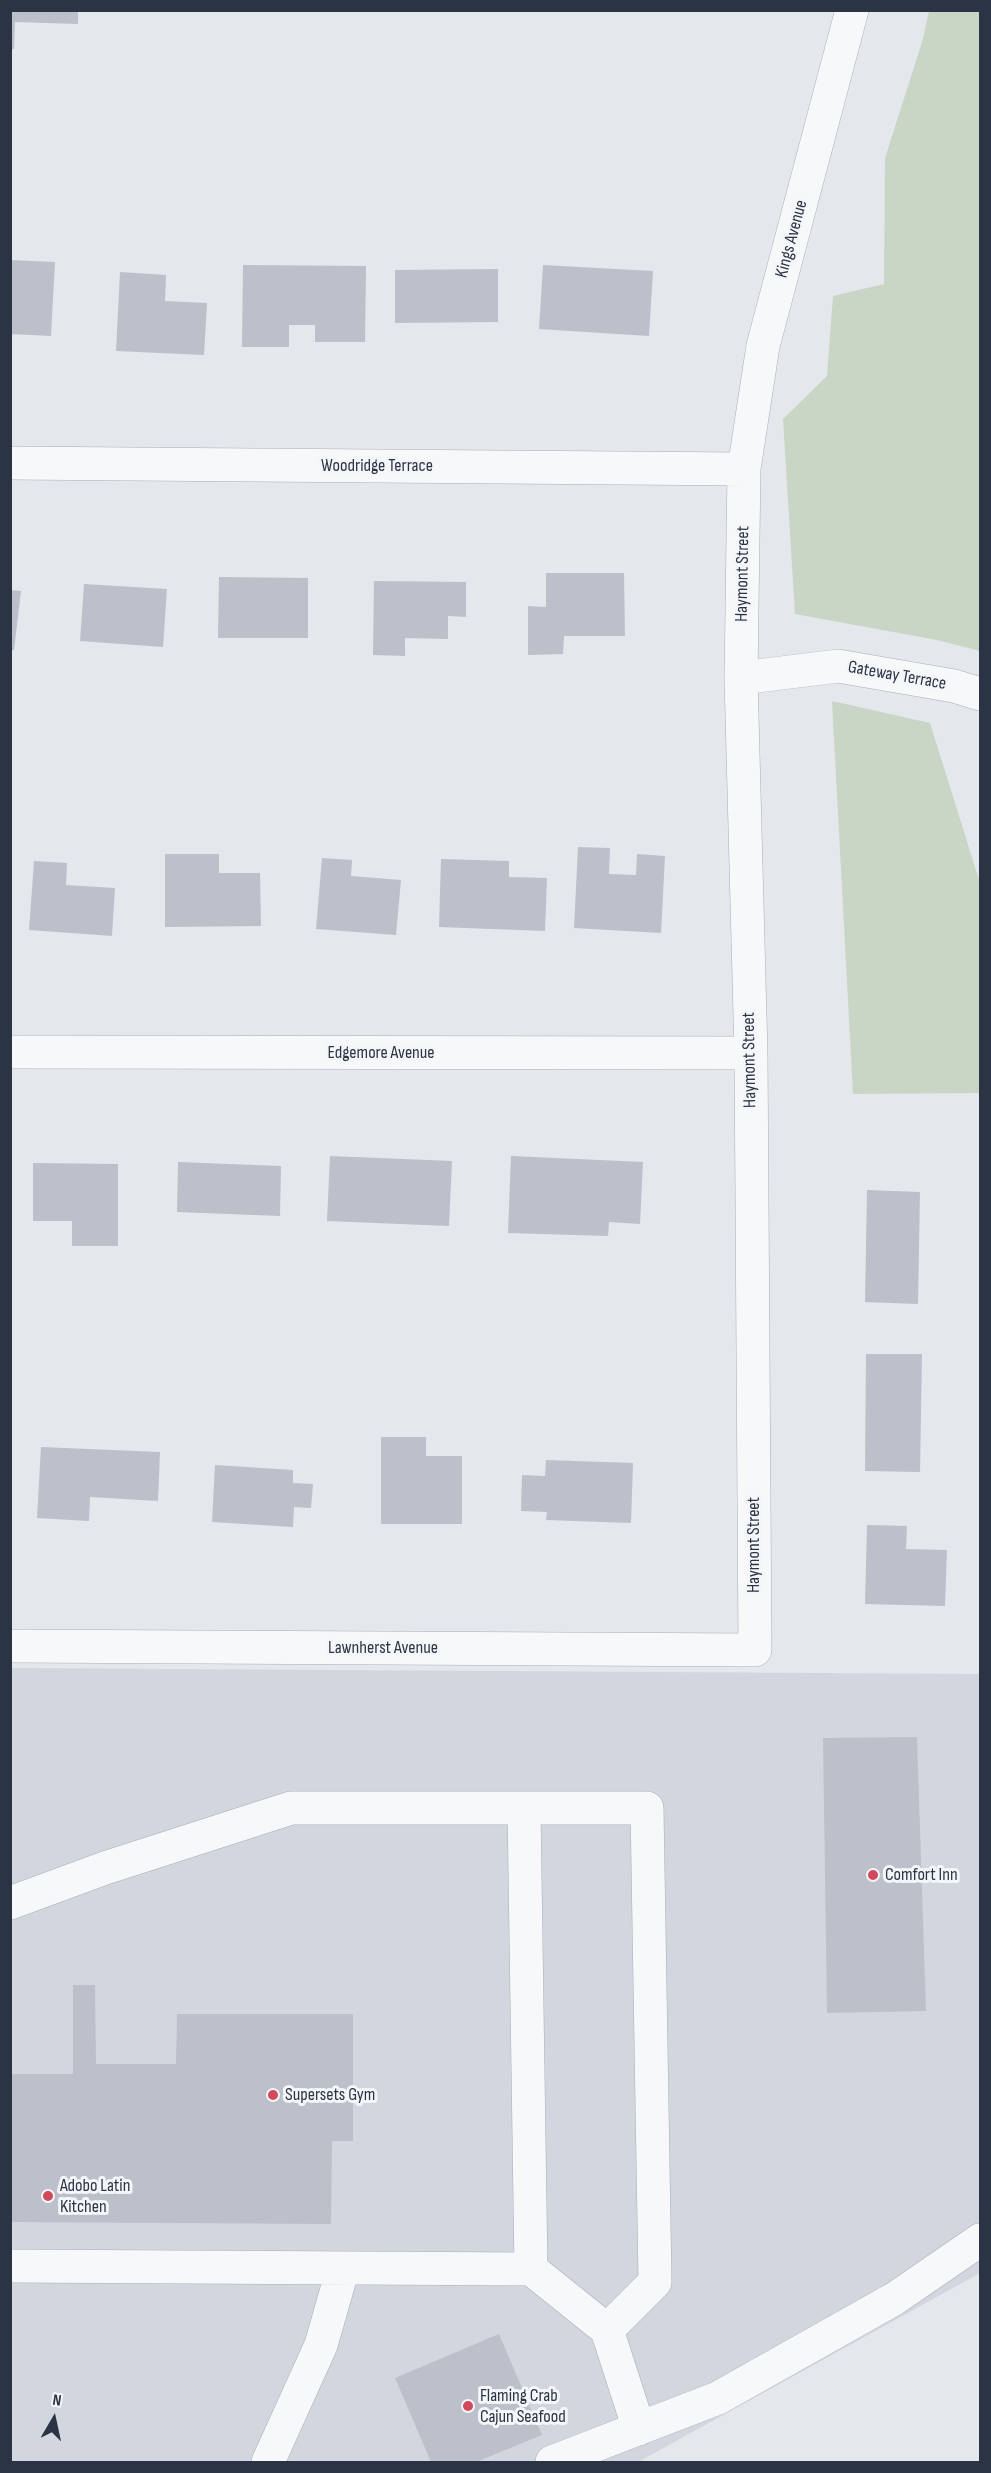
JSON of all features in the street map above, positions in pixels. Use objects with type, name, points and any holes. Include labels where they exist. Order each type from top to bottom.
[{"type":"street","name":"Kings Avenue","points":[[744,469],[763,346],[852,10]]},
{"type":"street","name":"Woodridge Terrace","points":[[10,463],[744,469]]},
{"type":"street","name":"Haymont Street","points":[[744,469],[741,678],[751,1053],[755,1650]]},
{"type":"street","name":"Gateway Terrace","points":[[741,678],[838,666],[954,686],[981,694]]},
{"type":"street","name":"Edgemore Avenue","points":[[10,1052],[751,1053]]},
{"type":"street","name":"Lawnherst Avenue","points":[[10,1646],[755,1650]]},
{"type":"street","points":[[10,1903],[105,1868],[291,1808],[646,1808],[655,2282],[607,2330]]},
{"type":"street","points":[[524,1808],[531,2269]]},
{"type":"street","points":[[552,2463],[718,2398],[894,2299],[981,2240]]},
{"type":"street","points":[[10,2266],[531,2269],[607,2330],[639,2429]]},
{"type":"street","points":[[268,2463],[321,2345],[343,2268]]},
{"type":"shaded area","points":[[11,1668],[980,1674],[980,2273],[638,2462],[11,2462]]},
{"type":"green space","points":[[929,11],[980,11],[980,651],[937,640],[795,614],[783,419],[827,376],[833,296],[884,284],[885,158],[923,39]]},
{"type":"green space","points":[[832,701],[930,723],[980,883],[980,1093],[853,1094]]},
{"type":"building","points":[[10,10],[78,10],[78,24],[15,22],[14,49],[10,49]]},
{"type":"building","points":[[10,260],[55,262],[51,336],[10,334]]},
{"type":"building","points":[[243,265],[366,266],[365,342],[315,342],[315,325],[289,325],[289,347],[242,347]]},
{"type":"building","points":[[543,265],[653,271],[649,336],[539,329]]},
{"type":"building","points":[[498,269],[498,322],[395,323],[395,270]]},
{"type":"building","points":[[120,272],[166,275],[165,301],[207,303],[204,355],[116,351]]},
{"type":"building","points":[[546,573],[624,573],[625,636],[564,636],[563,654],[528,655],[528,606],[546,607]]},
{"type":"building","points":[[219,577],[308,578],[308,638],[218,638]]},
{"type":"building","points":[[374,581],[466,582],[466,617],[448,616],[448,639],[405,638],[405,656],[373,655]]},
{"type":"building","points":[[84,584],[167,589],[163,647],[80,641]]},
{"type":"building","points":[[10,590],[21,591],[14,650],[10,650]]},
{"type":"building","points":[[578,847],[610,848],[609,874],[636,875],[637,854],[665,856],[661,933],[574,928]]},
{"type":"building","points":[[165,854],[219,854],[219,873],[260,873],[261,926],[165,927]]},
{"type":"building","points":[[322,858],[352,860],[351,876],[401,880],[396,935],[316,929]]},
{"type":"building","points":[[441,859],[509,861],[509,877],[547,878],[545,931],[439,927]]},
{"type":"building","points":[[34,861],[67,863],[66,885],[115,888],[112,936],[29,930]]},
{"type":"building","points":[[330,1156],[452,1161],[449,1226],[327,1221]]},
{"type":"building","points":[[511,1156],[643,1162],[640,1224],[609,1222],[608,1236],[508,1233]]},
{"type":"building","points":[[178,1162],[281,1166],[280,1216],[177,1212]]},
{"type":"building","points":[[33,1163],[118,1164],[118,1246],[72,1246],[72,1221],[33,1221]]},
{"type":"building","points":[[867,1190],[920,1192],[918,1304],[865,1302]]},
{"type":"building","points":[[866,1354],[922,1354],[920,1472],[865,1471]]},
{"type":"building","points":[[381,1437],[426,1437],[426,1456],[462,1456],[462,1524],[381,1524]]},
{"type":"building","points":[[41,1447],[160,1452],[158,1501],[90,1497],[89,1521],[37,1518]]},
{"type":"building","points":[[546,1460],[633,1463],[631,1523],[546,1520],[547,1512],[521,1511],[522,1475],[545,1476]]},
{"type":"building","points":[[215,1465],[293,1470],[293,1483],[313,1484],[311,1508],[294,1507],[293,1527],[212,1522]]},
{"type":"building","points":[[867,1525],[907,1526],[906,1549],[947,1550],[945,1606],[865,1604]]},
{"type":"building","name":"Comfort Inn","points":[[917,1737],[926,2011],[827,2013],[823,1738]]},
{"type":"building","points":[[73,1985],[95,1985],[96,2064],[176,2064],[177,2014],[353,2014],[353,2141],[332,2141],[331,2224],[10,2222],[10,2074],[73,2074]]},
{"type":"building","name":"Flaming Crab Cajun Seafood","points":[[499,2334],[542,2435],[476,2462],[431,2462],[395,2378]]},
{"type":"place","name":"Comfort Inn","points":[[873,1875]]},
{"type":"place","name":"Supersets Gym","points":[[273,2095]]},
{"type":"place","name":"Adobo Latin Kitchen","points":[[48,2196]]},
{"type":"place","name":"Flaming Crab Cajun Seafood","points":[[468,2406]]}]
